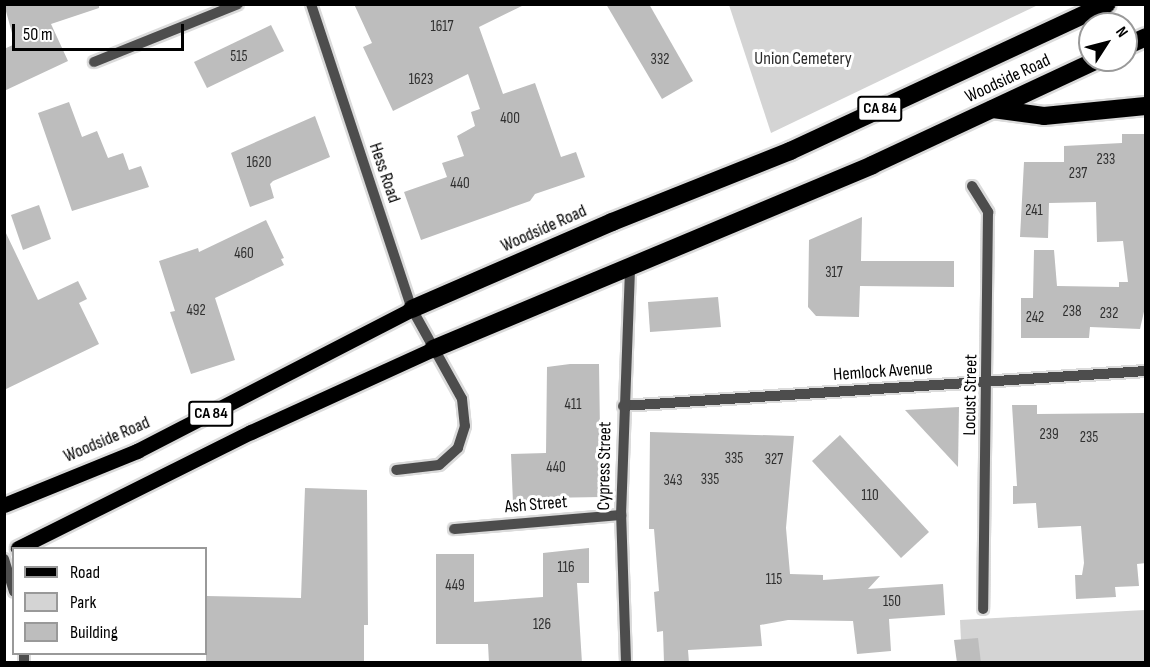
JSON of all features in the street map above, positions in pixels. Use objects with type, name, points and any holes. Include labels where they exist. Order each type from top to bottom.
[{"type":"highway","name":"Woodside Road","points":[[412,309],[612,222],[790,151],[1107,4]]},
{"type":"highway","name":"Woodside Road","points":[[433,349],[630,270],[1078,69]]},
{"type":"highway","points":[[993,109],[1044,116],[1146,106]]},
{"type":"main road","name":"Woodside Road","points":[[4,505],[148,446],[412,309]]},
{"type":"main road","name":"Woodside Road","points":[[22,547],[251,432],[433,349]]},
{"type":"street","points":[[94,62],[238,4]]},
{"type":"street","name":"Hess Road","points":[[311,4],[412,309],[462,399],[465,426],[458,448],[439,465],[396,470]]},
{"type":"street","name":"Locust Street","points":[[972,186],[988,212],[988,381],[983,609]]},
{"type":"street","name":"Cypress Street","points":[[626,663],[621,515],[622,406],[630,270]]},
{"type":"street","name":"Hemlock Avenue","points":[[622,406],[1146,371]]},
{"type":"street","name":"Ash Street","points":[[454,529],[621,515]]},
{"type":"street","points":[[4,557],[12,584]]},
{"type":"green space","name":"Union Cemetery","points":[[729,4],[1038,5],[771,133]]},
{"type":"green space","points":[[1145,610],[1145,662],[962,662],[960,620]]},
{"type":"building","points":[[4,4],[99,4],[99,8],[51,24],[68,61],[4,91],[4,49],[15,44]]},
{"type":"building","points":[[354,4],[526,4],[479,27],[503,94],[535,83],[561,157],[576,152],[585,177],[535,194],[530,201],[421,240],[404,192],[447,177],[442,163],[464,156],[457,136],[475,126],[471,112],[480,109],[468,74],[393,111],[363,47],[372,43]]},
{"type":"building","points":[[606,4],[649,4],[693,81],[662,99]]},
{"type":"building","points":[[271,25],[284,51],[207,88],[194,62]]},
{"type":"building","points":[[69,102],[82,137],[97,131],[108,158],[123,153],[129,170],[141,166],[149,187],[72,211],[38,113]]},
{"type":"building","points":[[315,116],[330,157],[273,181],[270,184],[274,198],[250,207],[231,153]]},
{"type":"building","points":[[1122,134],[1146,134],[1146,303],[1140,329],[1090,327],[1089,338],[1021,338],[1021,298],[1033,298],[1034,250],[1054,250],[1057,286],[1119,287],[1119,282],[1128,282],[1123,241],[1097,242],[1096,202],[1049,203],[1048,238],[1020,237],[1024,162],[1064,162],[1064,146],[1122,143]]},
{"type":"building","points":[[39,205],[51,239],[23,250],[11,215]]},
{"type":"building","points":[[862,217],[861,261],[954,261],[954,287],[860,286],[859,317],[816,316],[808,307],[809,240]]},
{"type":"building","points":[[266,220],[284,258],[281,259],[284,265],[215,298],[235,360],[191,374],[170,312],[175,311],[159,261],[198,248],[199,252]]},
{"type":"building","points":[[4,229],[38,300],[78,281],[87,299],[79,303],[99,344],[4,390]]},
{"type":"building","points":[[718,297],[721,327],[650,332],[648,302]]},
{"type":"building","points":[[599,364],[601,497],[543,498],[543,503],[513,504],[511,454],[546,453],[547,367]]},
{"type":"building","points":[[1012,405],[1037,405],[1037,414],[1146,413],[1146,563],[1137,564],[1139,586],[1115,587],[1116,597],[1076,599],[1075,575],[1082,575],[1084,563],[1081,526],[1038,528],[1036,503],[1013,504],[1013,486],[1017,486]]},
{"type":"building","points":[[959,407],[958,467],[905,410]]},
{"type":"building","points":[[650,432],[794,436],[786,528],[790,574],[823,575],[823,580],[880,576],[868,589],[943,584],[945,615],[889,619],[891,651],[857,654],[853,621],[788,620],[760,625],[762,646],[688,650],[689,663],[664,663],[663,631],[657,632],[654,592],[659,591],[654,529],[649,529]]},
{"type":"building","points":[[840,435],[929,532],[901,558],[812,461]]},
{"type":"building","points":[[305,488],[367,490],[368,625],[364,625],[364,663],[206,662],[207,596],[301,598]]},
{"type":"building","points":[[589,548],[589,583],[577,583],[582,663],[489,663],[488,644],[436,644],[436,554],[474,554],[474,602],[543,597],[543,553]]},
{"type":"building","points":[[978,638],[981,663],[957,663],[954,640]]}]
